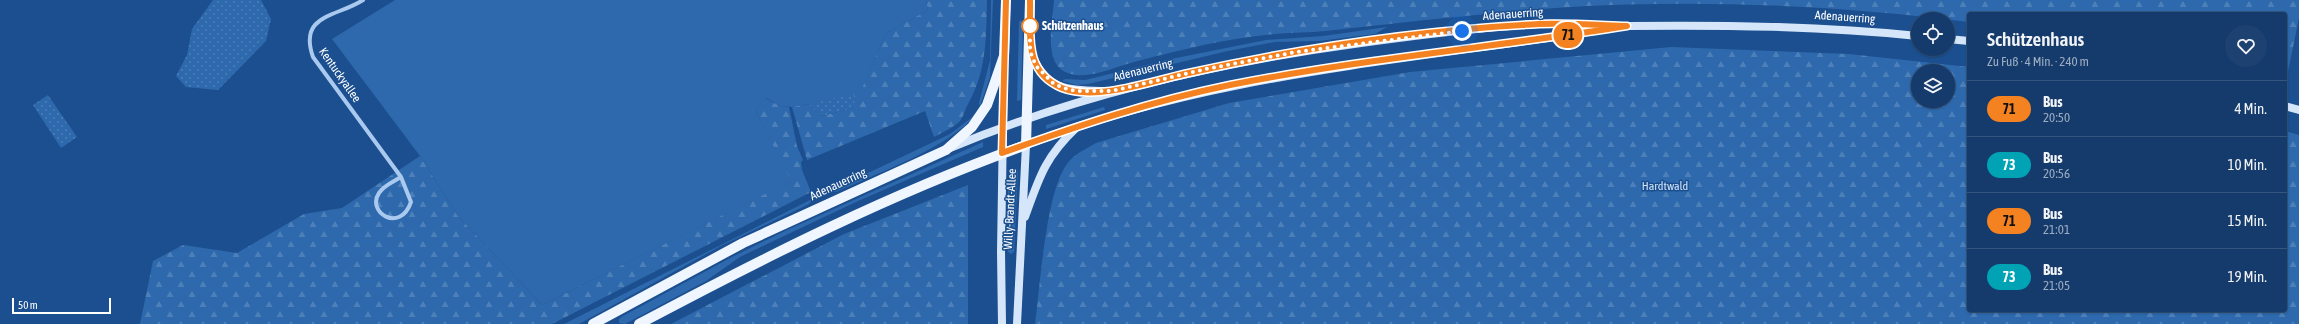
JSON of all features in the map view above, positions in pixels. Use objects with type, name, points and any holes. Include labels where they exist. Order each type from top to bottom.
[{"type":"main road","name":"Willy-Brandt-Allee","points":[[1002,324],[1002,153],[1006,0]]},
{"type":"main road","name":"Willy-Brandt-Allee","points":[[1017,324],[1028,118],[1030,0]]},
{"type":"main road","name":"Adenauerring","points":[[593,324],[743,243],[946,150],[1028,118],[1112,91],[1206,69],[1282,54],[1402,37],[1540,24],[1627,26],[1754,25],[1911,36]]},
{"type":"main road","name":"Adenauerring","points":[[639,324],[745,268],[828,228],[1002,153],[1080,125],[1157,103],[1229,86],[1308,71],[1544,39],[1627,26]]},
{"type":"main road","points":[[1955,40],[1967,41]]},
{"type":"main road","points":[[1030,51],[1036,66],[1043,75],[1057,86],[1080,91],[1112,91]]},
{"type":"main road","points":[[946,150],[965,134],[984,111],[1004,56]]},
{"type":"main road","points":[[2287,107],[2299,110]]},
{"type":"main road","points":[[1022,225],[1038,179],[1047,162],[1062,141],[1080,125]]},
{"type":"street","name":"Kentuckyallee","points":[[363,0],[352,7],[323,17],[314,25],[310,34],[310,49],[313,57],[401,177],[411,202],[407,212],[399,218],[389,218],[380,214],[376,204],[378,194],[384,187],[401,177]]},
{"type":"green space","points":[[213,0],[261,0],[271,19],[266,41],[218,90],[186,87],[176,76],[187,55],[192,29]]},
{"type":"green space","points":[[395,0],[926,0],[928,10],[886,33],[854,108],[808,104],[792,107],[780,106],[766,98],[756,111],[792,181],[542,305],[457,215],[420,156],[332,39]]},
{"type":"green space","points":[[926,0],[987,0],[986,40],[982,66],[979,79],[963,117],[951,128],[934,137],[925,111],[807,160],[792,107],[808,104],[821,116],[854,108],[854,94],[860,93],[886,33],[928,10]]},
{"type":"green space","points":[[991,0],[993,0],[990,77],[980,106],[979,103],[990,60]]},
{"type":"green space","points":[[1054,0],[2299,0],[2299,18],[2287,76],[2287,12],[1967,12],[1967,22],[1955,20],[1955,12],[1911,12],[1911,15],[1826,8],[1730,4],[1635,4],[1587,6],[1489,14],[1319,32],[1281,33],[1240,38],[1169,53],[1086,75],[1071,74],[1062,70],[1056,63],[1052,54],[1051,43]]},
{"type":"green space","points":[[1021,20],[1023,22],[1021,100],[1017,101],[1019,22]]},
{"type":"green space","points":[[1387,27],[1375,34],[1319,41],[1275,42],[1228,51],[1088,84],[1077,85],[1062,81],[1065,79],[1085,80],[1171,59],[1266,40],[1323,36]]},
{"type":"green space","name":"Hardtwald","points":[[1671,47],[1849,54],[1941,64],[1911,64],[1911,108],[1955,108],[1955,65],[1967,67],[1967,312],[2287,312],[2287,132],[2299,135],[2299,324],[1035,324],[1045,240],[1054,195],[1060,177],[1067,164],[1073,157],[1096,143],[1229,103],[1410,72]]},
{"type":"green space","points":[[854,94],[854,108],[821,116],[808,104]]},
{"type":"green space","points":[[48,95],[77,137],[61,148],[33,105]]},
{"type":"green space","points":[[765,98],[780,106],[789,107],[797,146],[803,160],[801,162],[802,170],[811,192],[552,324],[140,324],[153,261],[183,245],[237,253],[304,214],[342,208],[420,156],[457,215],[542,305],[791,181],[756,111]]},
{"type":"green space","points":[[1104,107],[1105,110],[1046,129],[1046,125]]},
{"type":"green space","points":[[975,115],[963,127],[930,149],[836,192],[828,192],[950,134]]},
{"type":"green space","points":[[983,142],[983,147],[858,201],[740,257],[706,281],[625,324],[619,323],[619,319],[623,316],[732,257],[787,230]]},
{"type":"green space","points":[[1018,170],[1014,252],[1011,254],[1008,252],[1008,184],[1011,173]]},
{"type":"green space","points":[[968,185],[968,324],[671,324],[844,234]]},
{"type":"green space","points":[[814,198],[809,204],[721,246],[579,324],[564,324]]},
{"type":"bus line","name":"71","points":[[1006,0],[1002,153],[1115,114],[1229,86],[1308,71],[1405,56],[1544,39],[1627,26],[1540,24],[1402,37],[1282,54],[1206,69],[1112,91],[1080,91],[1070,90],[1054,84],[1043,75],[1036,66],[1030,51],[1030,0]]},
{"type":"place","name":"Schützenhaus","points":[[1030,26]]},
{"type":"route","points":[[1030,26],[1030,51],[1036,66],[1043,75],[1054,84],[1070,90],[1080,91],[1112,91],[1206,69],[1282,54],[1402,37],[1462,31]]}]
